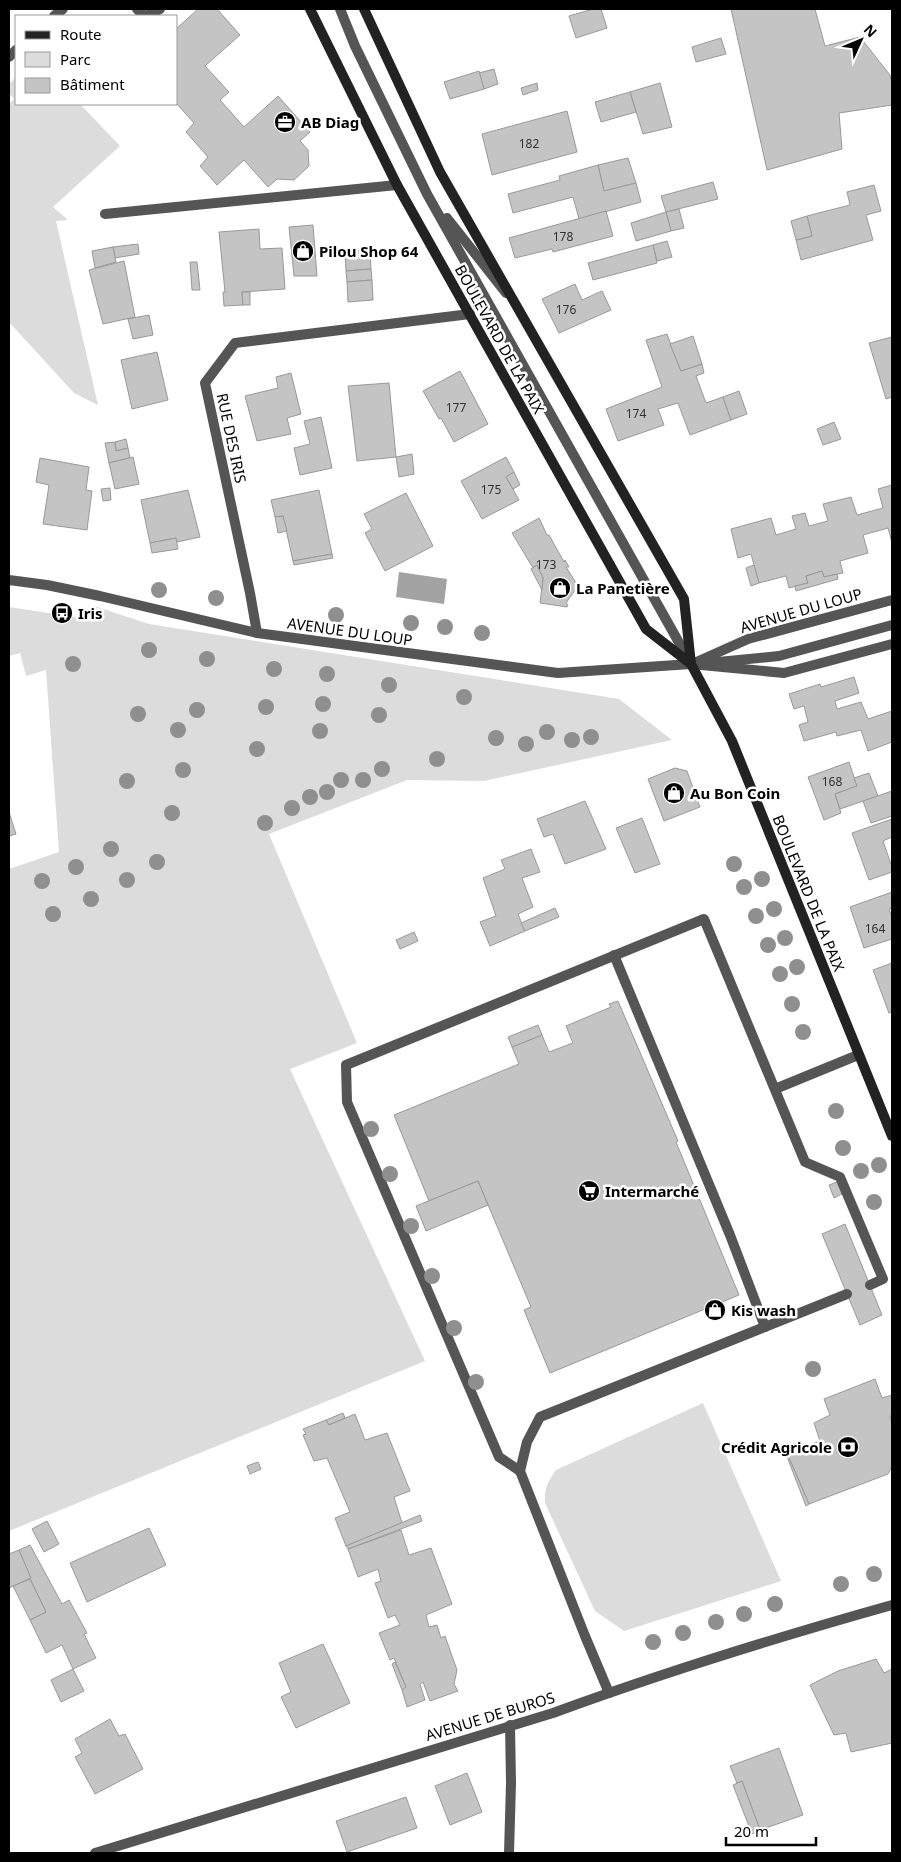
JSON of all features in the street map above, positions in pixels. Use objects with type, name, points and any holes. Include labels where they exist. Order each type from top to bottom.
[{"type":"main road","name":"BOULEVARD DE LA PAIX","points":[[310,9],[397,185],[646,629],[691,664]]},
{"type":"main road","name":"BOULEVARD DE LA PAIX","points":[[364,9],[440,172],[684,599],[691,664],[732,741],[892,1136]]},
{"type":"street","points":[[147,15],[160,9]]},
{"type":"street","points":[[340,9],[355,46],[427,194],[691,664],[780,656],[892,625]]},
{"type":"street","points":[[105,214],[397,185]]},
{"type":"street","points":[[427,194],[518,309]]},
{"type":"street","name":"RUE DES IRIS","points":[[256,633],[250,593],[205,383],[235,343],[470,314]]},
{"type":"street","name":"AVENUE DU LOUP","points":[[9,580],[100,596],[256,633],[558,673],[691,664],[784,673],[892,644]]},
{"type":"street","name":"AVENUE DU LOUP","points":[[691,664],[748,639],[892,600]]},
{"type":"street","points":[[609,1693],[584,1636],[520,1471],[499,1456],[346,1102],[346,1064],[704,919],[805,1162],[840,1177],[883,1280],[870,1285]]},
{"type":"street","points":[[614,955],[730,1235],[765,1327]]},
{"type":"street","points":[[775,1089],[858,1055]]},
{"type":"street","points":[[520,1471],[527,1442],[540,1418],[847,1294]]},
{"type":"street","name":"AVENUE DE BUROS","points":[[96,1853],[553,1713],[826,1623],[892,1605]]},
{"type":"street","points":[[509,1853],[510,1725]]},
{"type":"green space","points":[[15,78],[15,105],[81,105],[120,146],[53,207],[68,220],[56,221],[98,405],[74,393],[9,322],[9,104],[14,99],[9,93],[9,84]]},
{"type":"green space","points":[[94,606],[149,624],[619,699],[672,740],[484,781],[407,780],[269,834],[357,1043],[290,1069],[425,1361],[9,1531],[9,869],[59,852],[46,670],[26,676],[20,653],[9,656],[9,607],[87,619],[92,622]]},
{"type":"green space","points":[[703,1403],[781,1581],[624,1631],[595,1611],[545,1503],[547,1485],[556,1470]]},
{"type":"shaded area","points":[[399,572],[447,579],[444,604],[396,597]]},
{"type":"building","points":[[198,9],[217,9],[240,35],[205,66],[229,92],[220,100],[244,127],[278,96],[310,132],[300,141],[308,150],[309,166],[294,180],[277,179],[268,187],[244,160],[217,185],[200,166],[208,157],[186,132],[194,123],[178,105],[178,27]]},
{"type":"building","points":[[593,9],[601,9],[607,28],[576,38],[569,16]]},
{"type":"building","points":[[731,9],[815,9],[825,46],[860,37],[890,75],[892,105],[839,113],[842,149],[767,170]]},
{"type":"building","points":[[721,38],[726,54],[696,62],[692,47]]},
{"type":"building","points":[[494,69],[498,84],[484,89],[479,73]]},
{"type":"building","points":[[479,71],[484,89],[450,99],[444,82]]},
{"type":"building","points":[[537,83],[538,90],[523,95],[521,88]]},
{"type":"building","points":[[660,83],[672,127],[643,134],[630,92]]},
{"type":"building","points":[[630,92],[636,112],[601,122],[595,102]]},
{"type":"building","points":[[567,111],[577,152],[492,175],[482,134]]},
{"type":"building","points":[[628,158],[636,183],[604,191],[598,165]]},
{"type":"building","points":[[598,165],[604,191],[636,183],[641,202],[579,219],[573,197],[513,213],[508,194],[560,180],[559,176]]},
{"type":"building","points":[[713,182],[718,199],[666,212],[661,196]]},
{"type":"building","points":[[874,185],[881,211],[866,215],[873,240],[801,260],[796,240],[812,236],[807,216],[850,205],[847,192]]},
{"type":"building","points":[[679,209],[684,228],[671,231],[666,212]]},
{"type":"building","points":[[606,211],[613,236],[553,252],[552,249],[515,258],[509,238]]},
{"type":"building","points":[[666,212],[671,231],[636,241],[631,223]]},
{"type":"building","points":[[807,216],[812,236],[796,240],[791,221]]},
{"type":"building","points":[[313,225],[317,276],[294,276],[289,227]]},
{"type":"building","points":[[259,229],[260,249],[282,248],[285,289],[242,292],[243,305],[224,306],[223,292],[225,292],[219,232]]},
{"type":"building","points":[[667,241],[672,257],[657,261],[653,245]]},
{"type":"building","points":[[138,244],[139,254],[115,258],[113,247]]},
{"type":"building","points":[[653,245],[657,263],[593,280],[588,263]]},
{"type":"building","points":[[113,247],[116,262],[95,268],[92,251]]},
{"type":"building","points":[[370,250],[371,269],[346,271],[345,251]]},
{"type":"building","points":[[124,261],[135,317],[103,324],[89,270]]},
{"type":"building","points":[[190,262],[197,262],[200,290],[192,290]]},
{"type":"building","points":[[371,269],[372,280],[347,282],[346,271]]},
{"type":"building","points":[[372,280],[373,300],[348,302],[347,282]]},
{"type":"building","points":[[575,284],[582,300],[602,291],[611,310],[559,333],[542,299]]},
{"type":"building","points":[[242,292],[250,292],[250,305],[243,305]]},
{"type":"building","points":[[149,315],[153,335],[133,339],[128,319]]},
{"type":"building","points":[[667,334],[681,371],[702,364],[704,373],[696,376],[706,403],[723,397],[731,420],[690,435],[678,403],[658,409],[664,425],[618,441],[606,409],[662,387],[646,340]]},
{"type":"building","points":[[693,336],[702,364],[681,371],[670,344]]},
{"type":"building","points":[[892,337],[892,397],[886,399],[869,343]]},
{"type":"building","points":[[157,352],[168,400],[132,409],[121,360]]},
{"type":"building","points":[[460,371],[488,424],[454,442],[423,391]]},
{"type":"building","points":[[291,373],[301,414],[287,418],[291,434],[257,441],[245,396],[278,388],[276,377]]},
{"type":"building","points":[[389,383],[396,457],[357,461],[348,386]]},
{"type":"building","points":[[739,391],[747,414],[731,420],[723,397]]},
{"type":"building","points":[[321,417],[332,468],[300,475],[294,448],[310,444],[304,421]]},
{"type":"building","points":[[834,422],[841,439],[823,445],[817,429]]},
{"type":"building","points":[[126,439],[128,448],[116,451],[115,442]]},
{"type":"building","points":[[115,442],[116,451],[128,448],[130,458],[109,463],[105,443]]},
{"type":"building","points":[[412,454],[414,474],[399,477],[396,457]]},
{"type":"building","points":[[133,457],[139,484],[115,489],[109,463]]},
{"type":"building","points":[[506,457],[514,472],[506,477],[519,500],[482,519],[461,481]]},
{"type":"building","points":[[40,458],[89,467],[86,490],[92,491],[87,530],[43,524],[49,485],[36,482]]},
{"type":"building","points":[[514,472],[520,485],[513,489],[506,477]]},
{"type":"building","points":[[892,485],[892,543],[888,528],[863,535],[868,553],[840,561],[843,573],[824,577],[822,571],[806,576],[808,583],[789,588],[786,576],[759,583],[751,554],[738,558],[731,529],[771,518],[776,535],[796,529],[792,516],[805,513],[809,526],[828,521],[823,504],[851,497],[857,515],[883,508],[878,489]]},
{"type":"building","points":[[110,488],[111,500],[103,501],[101,489]]},
{"type":"building","points":[[188,490],[200,537],[177,542],[176,538],[150,543],[141,500]]},
{"type":"building","points":[[319,490],[332,554],[293,561],[283,516],[275,517],[271,500]]},
{"type":"building","points":[[406,493],[433,546],[385,571],[365,533],[372,529],[364,514]]},
{"type":"building","points":[[283,516],[287,531],[278,533],[275,517]]},
{"type":"building","points":[[539,518],[564,562],[565,560],[569,567],[566,567],[578,586],[566,603],[567,607],[540,603],[543,578],[537,565],[533,568],[512,533]]},
{"type":"building","points":[[176,538],[178,549],[152,553],[150,543]]},
{"type":"building","points":[[332,554],[333,558],[294,565],[293,561]]},
{"type":"building","points":[[537,565],[543,578],[542,590],[531,569]]},
{"type":"building","points":[[754,565],[759,583],[751,586],[746,568]]},
{"type":"building","points":[[822,571],[824,577],[837,574],[838,579],[796,591],[795,586],[808,583],[806,576]]},
{"type":"building","points":[[854,677],[859,693],[835,701],[837,709],[861,702],[868,719],[892,711],[892,742],[868,751],[861,730],[837,736],[836,732],[804,741],[799,725],[808,722],[804,706],[794,709],[789,694],[820,684],[821,687]]},
{"type":"building","points":[[849,762],[857,786],[835,794],[841,813],[824,820],[808,777]]},
{"type":"building","points":[[675,768],[687,771],[700,807],[664,821],[648,779]]},
{"type":"building","points":[[869,773],[878,796],[840,809],[835,794],[857,786],[854,778]]},
{"type":"building","points":[[892,791],[892,816],[871,823],[863,801]]},
{"type":"building","points":[[585,801],[606,849],[565,864],[553,834],[544,837],[537,819]]},
{"type":"building","points":[[9,812],[16,834],[9,836]]},
{"type":"building","points":[[642,818],[660,864],[635,873],[616,828]]},
{"type":"building","points":[[892,819],[892,837],[883,841],[892,872],[869,880],[852,833]]},
{"type":"building","points":[[531,849],[540,872],[522,878],[533,907],[518,914],[525,931],[490,946],[480,922],[496,916],[483,878],[505,869],[501,860]]},
{"type":"building","points":[[892,892],[892,908],[889,909],[892,917],[892,939],[864,948],[850,907]]},
{"type":"building","points":[[555,908],[559,917],[525,931],[521,923]]},
{"type":"building","points":[[414,932],[418,941],[400,949],[396,940]]},
{"type":"building","points":[[892,963],[892,1012],[889,1013],[873,970]]},
{"type":"building","name":"Intermarché","points":[[618,1001],[678,1141],[676,1142],[739,1295],[550,1373],[524,1310],[531,1307],[478,1181],[429,1201],[394,1115],[519,1064],[512,1047],[542,1035],[549,1052],[573,1043],[566,1026],[611,1007],[609,1004]]},
{"type":"building","points":[[538,1025],[542,1035],[512,1047],[508,1037]]},
{"type":"building","points":[[478,1181],[488,1205],[426,1231],[416,1206]]},
{"type":"building","points":[[837,1182],[842,1194],[834,1198],[829,1185]]},
{"type":"building","points":[[845,1224],[882,1315],[860,1325],[822,1234]]},
{"type":"building","name":"Crédit Agricole","points":[[875,1379],[882,1398],[892,1395],[892,1415],[890,1416],[892,1424],[892,1466],[888,1474],[809,1504],[787,1453],[820,1441],[814,1423],[830,1415],[824,1399]]},
{"type":"building","points":[[343,1413],[345,1418],[329,1425],[326,1420]]},
{"type":"building","points":[[355,1414],[365,1440],[387,1433],[410,1491],[394,1497],[402,1523],[346,1546],[335,1518],[350,1512],[327,1458],[314,1461],[303,1435],[306,1434],[303,1429],[326,1420],[329,1425]]},
{"type":"building","points":[[786,1454],[809,1504],[806,1506]]},
{"type":"building","points":[[258,1462],[261,1469],[250,1474],[247,1466]]},
{"type":"building","points":[[420,1515],[422,1521],[348,1549],[346,1546]]},
{"type":"building","points":[[47,1521],[59,1544],[44,1552],[32,1529]]},
{"type":"building","points":[[149,1528],[166,1565],[87,1602],[70,1563]]},
{"type":"building","points":[[401,1530],[409,1555],[431,1548],[452,1604],[426,1615],[429,1627],[437,1625],[441,1638],[445,1636],[457,1670],[454,1684],[458,1691],[430,1701],[423,1682],[420,1684],[425,1700],[407,1707],[402,1690],[406,1687],[394,1658],[390,1660],[379,1633],[400,1625],[395,1615],[388,1618],[375,1583],[381,1581],[378,1569],[358,1577],[348,1549]]},
{"type":"building","points":[[30,1545],[62,1604],[69,1600],[87,1633],[84,1634],[96,1658],[73,1669],[62,1645],[46,1653],[30,1620],[46,1612],[19,1550]]},
{"type":"building","points":[[19,1550],[31,1578],[9,1588],[9,1554]]},
{"type":"building","points":[[30,1579],[46,1612],[30,1620],[13,1586]]},
{"type":"building","points":[[323,1644],[350,1703],[296,1728],[281,1697],[291,1692],[279,1663]]},
{"type":"building","points":[[876,1659],[884,1673],[892,1669],[892,1743],[851,1752],[846,1733],[834,1735],[810,1685],[838,1671]]},
{"type":"building","points":[[395,1662],[406,1687],[402,1690],[392,1664]]},
{"type":"building","points":[[73,1669],[84,1691],[61,1702],[51,1680]]},
{"type":"building","points":[[110,1719],[119,1736],[125,1734],[143,1769],[95,1794],[75,1757],[82,1753],[75,1739]]},
{"type":"building","points":[[779,1748],[803,1815],[760,1830],[742,1781],[737,1783],[730,1766]]},
{"type":"building","points":[[467,1773],[482,1812],[450,1825],[435,1786]]},
{"type":"building","points":[[742,1781],[760,1830],[752,1834],[733,1785]]},
{"type":"building","points":[[406,1797],[417,1828],[347,1852],[336,1821]]},
{"type":"place","name":"AB Diag","points":[[285,122]]},
{"type":"place","name":"Pilou Shop 64","points":[[303,251]]},
{"type":"place","name":"La Panetière","points":[[560,588]]},
{"type":"place","name":"Iris","points":[[62,613]]},
{"type":"place","name":"Au Bon Coin","points":[[674,793]]},
{"type":"place","name":"Intermarché","points":[[589,1191]]},
{"type":"place","name":"Kis wash","points":[[715,1310]]},
{"type":"place","name":"Crédit Agricole","points":[[848,1447]]}]
